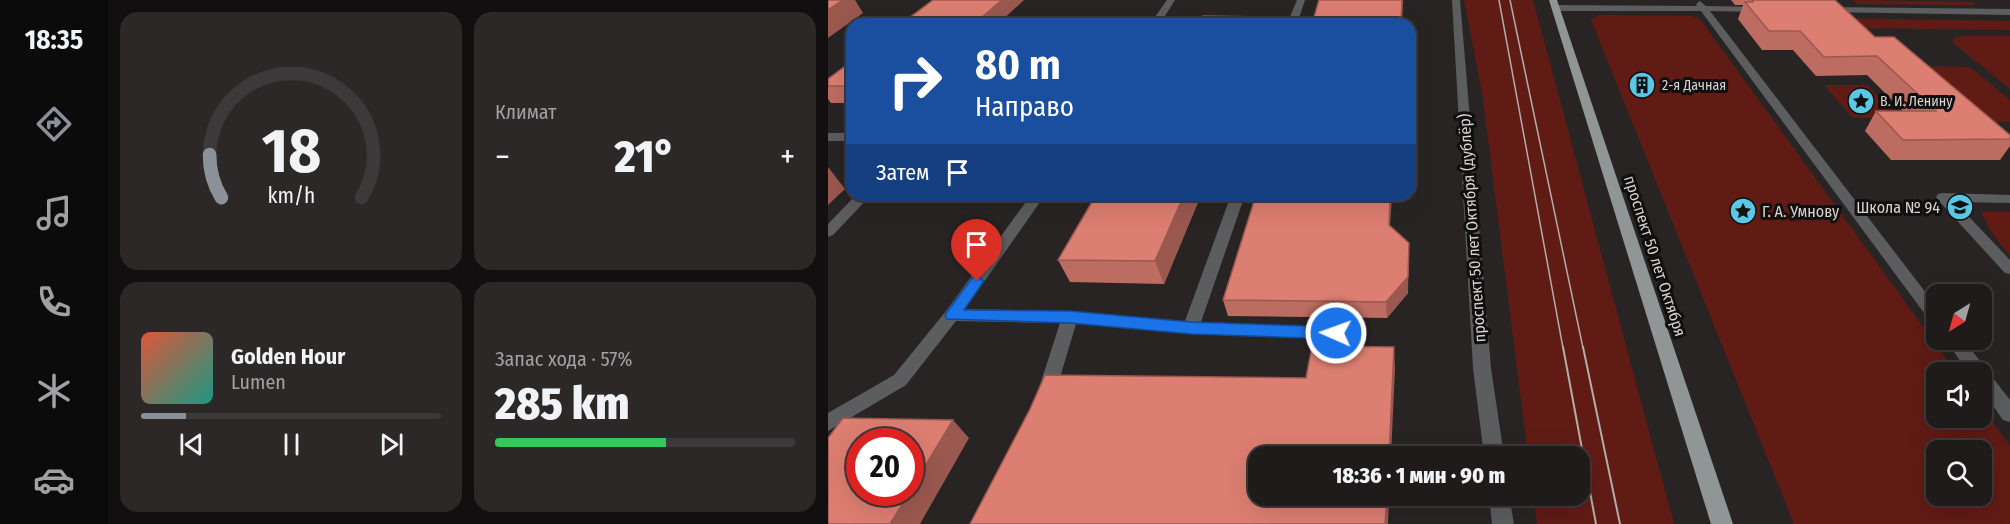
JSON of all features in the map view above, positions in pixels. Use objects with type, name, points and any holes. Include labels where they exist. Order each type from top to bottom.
[{"type":"main road","name":"проспект 50 лет Октября","points":[[1555,4],[1722,524]]},
{"type":"street","points":[[1159,18],[1171,0]]},
{"type":"street","points":[[1294,18],[1301,0]]},
{"type":"street","name":"проспект 50 лет Октября (дублёр)","points":[[1455,0],[1482,368],[1493,446]]},
{"type":"street","points":[[1844,0],[1855,10]]},
{"type":"street","points":[[1993,1],[2010,12]]},
{"type":"street","points":[[1555,4],[1700,4],[1767,9]]},
{"type":"street","points":[[1700,4],[1926,304]]},
{"type":"street","points":[[1811,10],[2010,12]]},
{"type":"street","points":[[828,137],[846,137]]},
{"type":"street","points":[[2010,199],[1943,197],[2010,269]]},
{"type":"street","points":[[828,232],[858,201]]},
{"type":"street","points":[[828,423],[900,380],[952,315],[1034,201]]},
{"type":"street","points":[[1191,328],[1236,201]]},
{"type":"street","points":[[952,315],[1070,317],[1191,328],[1336,333]]},
{"type":"street","points":[[1042,408],[1070,317]]},
{"type":"street","points":[[1961,350],[1970,362]]},
{"type":"street","points":[[1992,390],[2010,414]]},
{"type":"street","points":[[1501,506],[1503,524]]},
{"type":"shaded area","points":[[1464,0],[1533,0],[1674,524],[1537,524],[1535,506],[1590,506],[1590,446],[1527,446],[1482,92]]},
{"type":"shaded area","points":[[1853,0],[1971,2],[1976,5],[1857,4]]},
{"type":"shaded area","points":[[1599,15],[1691,16],[1700,19],[1926,331],[1926,350],[1940,350],[1949,362],[1926,362],[1926,428],[1992,428],[1992,421],[2010,446],[2010,524],[1794,524],[1591,20]]},
{"type":"shaded area","points":[[1834,18],[2010,21],[2010,30],[1844,28]]},
{"type":"shaded area","points":[[2010,36],[2010,89],[1952,42],[1954,38]]},
{"type":"shaded area","points":[[1911,66],[1970,67],[2010,100],[2010,122],[1971,122]]},
{"type":"shaded area","points":[[1824,85],[1867,85],[1899,118],[1853,118]]},
{"type":"shaded area","points":[[1984,212],[2010,212],[2010,256],[1994,236],[1982,214]]},
{"type":"building","points":[[828,0],[843,0],[828,10]]},
{"type":"building","points":[[933,0],[1002,0],[981,18],[909,18]]},
{"type":"building","points":[[1319,0],[1402,0],[1401,18],[1314,18]]},
{"type":"building","points":[[1752,0],[1835,0],[1875,37],[1894,37],[2010,135],[2010,139],[1903,140],[1876,111],[1936,111],[1877,56],[1824,57],[1800,31],[1769,31],[1745,2],[1753,2]]},
{"type":"building","points":[[1203,16],[1263,17],[1263,18],[1202,18]]},
{"type":"building","points":[[846,66],[846,86],[828,86],[828,79]]},
{"type":"building","points":[[1092,201],[1181,201],[1155,261],[1058,260]]},
{"type":"building","points":[[1254,201],[1390,201],[1389,225],[1409,243],[1408,277],[1386,302],[1223,300]]},
{"type":"building","points":[[1312,346],[1394,347],[1389,446],[1248,446],[1248,506],[1386,506],[1385,524],[970,524],[1030,409],[1045,375],[1306,378]]},
{"type":"building","points":[[843,418],[953,420],[924,468],[924,428],[846,428],[846,506],[901,506],[890,524],[828,524],[828,438]]},
{"type":"tram line","points":[[1499,0],[1563,348]]},
{"type":"tram line","points":[[1510,0],[1583,348]]},
{"type":"tram line","points":[[1563,347],[1596,524]]},
{"type":"tram line","points":[[1583,347],[1620,524]]},
{"type":"place","name":"2-я Дачная","points":[[1642,85]]},
{"type":"place","name":"В. И. Ленину","points":[[1861,101]]},
{"type":"place","name":"Школа № 94","points":[[1960,207]]},
{"type":"place","name":"Г. А. Умнову","points":[[1743,211]]},
{"type":"route","points":[[977,281],[952,315],[1070,317],[1191,328],[1336,333]]}]
